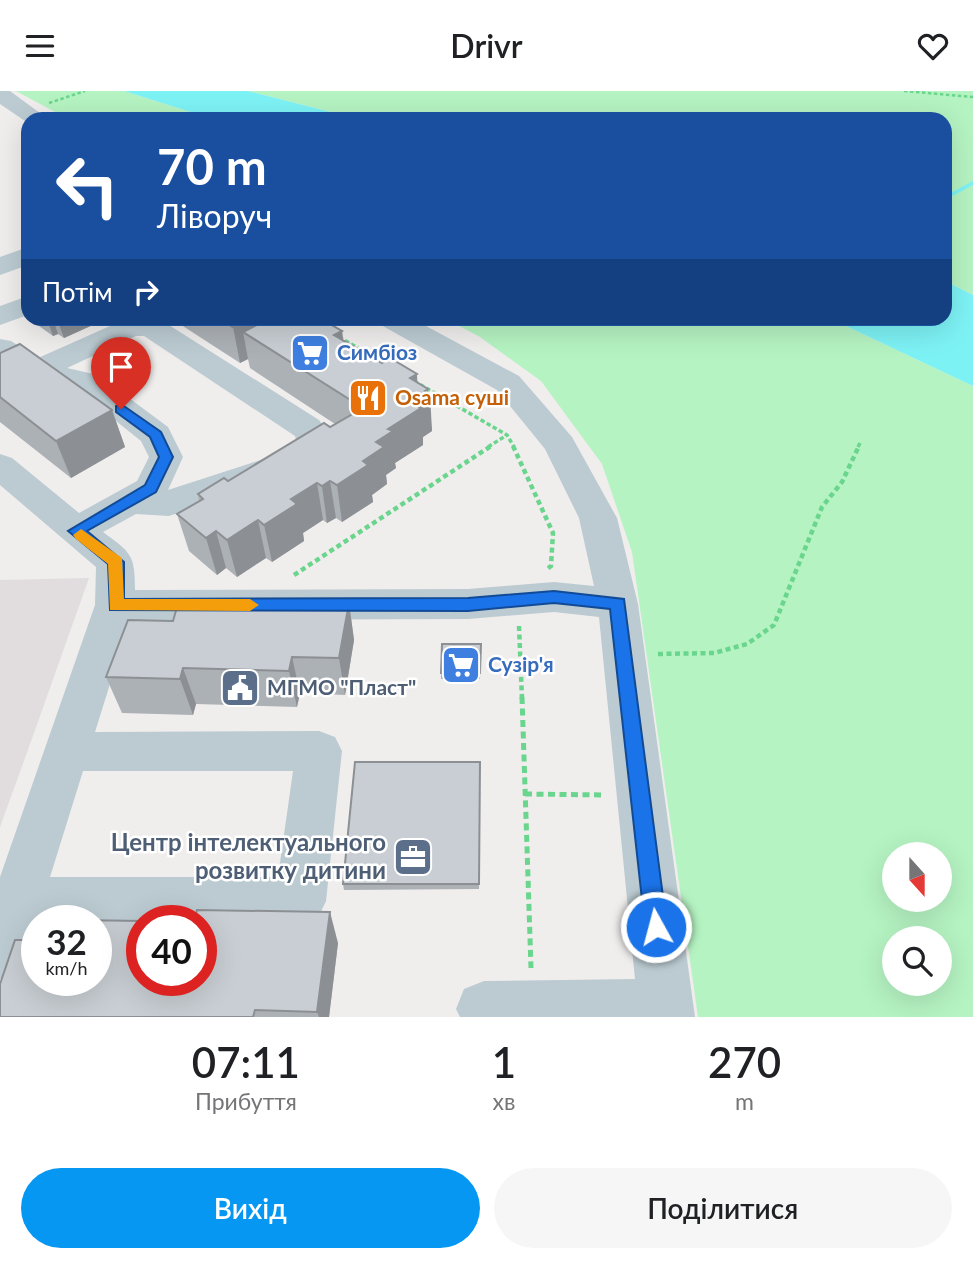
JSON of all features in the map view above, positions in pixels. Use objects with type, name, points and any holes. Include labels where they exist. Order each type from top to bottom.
[{"type":"street","points":[[0,94],[39,112]]},
{"type":"street","points":[[0,267],[21,258]]},
{"type":"street","points":[[0,316],[21,308]]},
{"type":"street","points":[[36,370],[130,328],[150,326],[307,428],[314,437],[314,447],[303,457],[169,503],[130,501]]},
{"type":"street","points":[[405,326],[508,383],[560,445],[598,518],[618,604],[666,1011],[508,1008]]},
{"type":"street","points":[[0,348],[36,370],[87,383],[156,435],[166,457],[151,488],[76,531]]},
{"type":"street","points":[[0,466],[116,562],[116,605],[0,953]]},
{"type":"street","points":[[116,605],[468,604],[554,597],[618,604]]},
{"type":"street","points":[[17,902],[300,901],[320,751],[67,752]]},
{"type":"path","points":[[39,112],[85,91]]},
{"type":"path","points":[[904,91],[973,97]]},
{"type":"path","points":[[331,332],[390,366]]},
{"type":"path","points":[[413,380],[507,435],[532,482],[553,533],[551,566],[519,600],[525,794],[508,1008]]},
{"type":"path","points":[[248,605],[507,435]]},
{"type":"path","points":[[646,655],[714,653],[747,644],[774,625],[822,507],[842,482],[860,443]]},
{"type":"path","points":[[525,794],[640,796]]},
{"type":"shaded area","points":[[89,578],[29,747],[0,827],[0,580]]},
{"type":"green space","points":[[16,91],[124,91],[191,112],[55,112]]},
{"type":"green space","points":[[248,91],[973,91],[973,295],[952,284],[952,112],[330,112]]},
{"type":"green space","points":[[459,326],[846,326],[973,386],[973,1017],[698,1017],[632,552],[602,464],[541,381],[480,337]]},
{"type":"water","points":[[124,91],[248,91],[330,112],[191,112]]},
{"type":"water","points":[[952,284],[973,295],[973,386],[846,326],[952,326]]},
{"type":"building","points":[[255,326],[333,326],[342,331],[334,335],[382,363],[390,358],[417,374],[410,378],[428,389],[425,391],[430,394],[414,404],[421,408],[388,429],[393,431],[376,442],[384,447],[363,461],[368,465],[337,485],[330,481],[322,486],[317,483],[291,499],[297,504],[264,525],[258,520],[227,540],[216,531],[206,538],[177,514],[203,499],[198,494],[224,478],[228,481],[324,423],[330,427],[363,408],[243,332]]},
{"type":"building","points":[[20,344],[112,410],[56,441],[0,397],[0,353]]},
{"type":"building","points":[[281,601],[349,603],[339,658],[292,657],[289,671],[183,668],[180,679],[106,677],[128,620],[173,621],[177,607],[279,610]]},
{"type":"building","name":"Сузір'я","points":[[442,644],[481,644],[480,673],[441,673]]},
{"type":"building","name":"Центр інтелектуального розвитку дитини","points":[[355,762],[480,762],[479,884],[343,884]]},
{"type":"building","points":[[217,910],[330,912],[317,1012],[255,1010],[253,1017],[0,1017],[0,984],[15,940],[21,940],[21,996],[112,996],[112,921],[126,921],[126,996],[217,996]]},
{"type":"waterway","points":[[952,194],[973,183]]},
{"type":"slow traffic","points":[[81,535],[116,562],[116,605],[250,605]]},
{"type":"place","name":"Симбіоз","points":[[310,353]]},
{"type":"place","name":"Osama cуші","points":[[368,398]]},
{"type":"place","name":"Сузір'я","points":[[461,665]]},
{"type":"place","name":"МГМО \"Пласт\"","points":[[240,688]]},
{"type":"place","name":"Центр інтелектуального розвитку дитини","points":[[413,857]]},
{"type":"route","points":[[121,409],[156,435],[166,457],[151,488],[76,531],[116,562],[116,605],[468,604],[554,597],[618,604],[656,927]]}]
